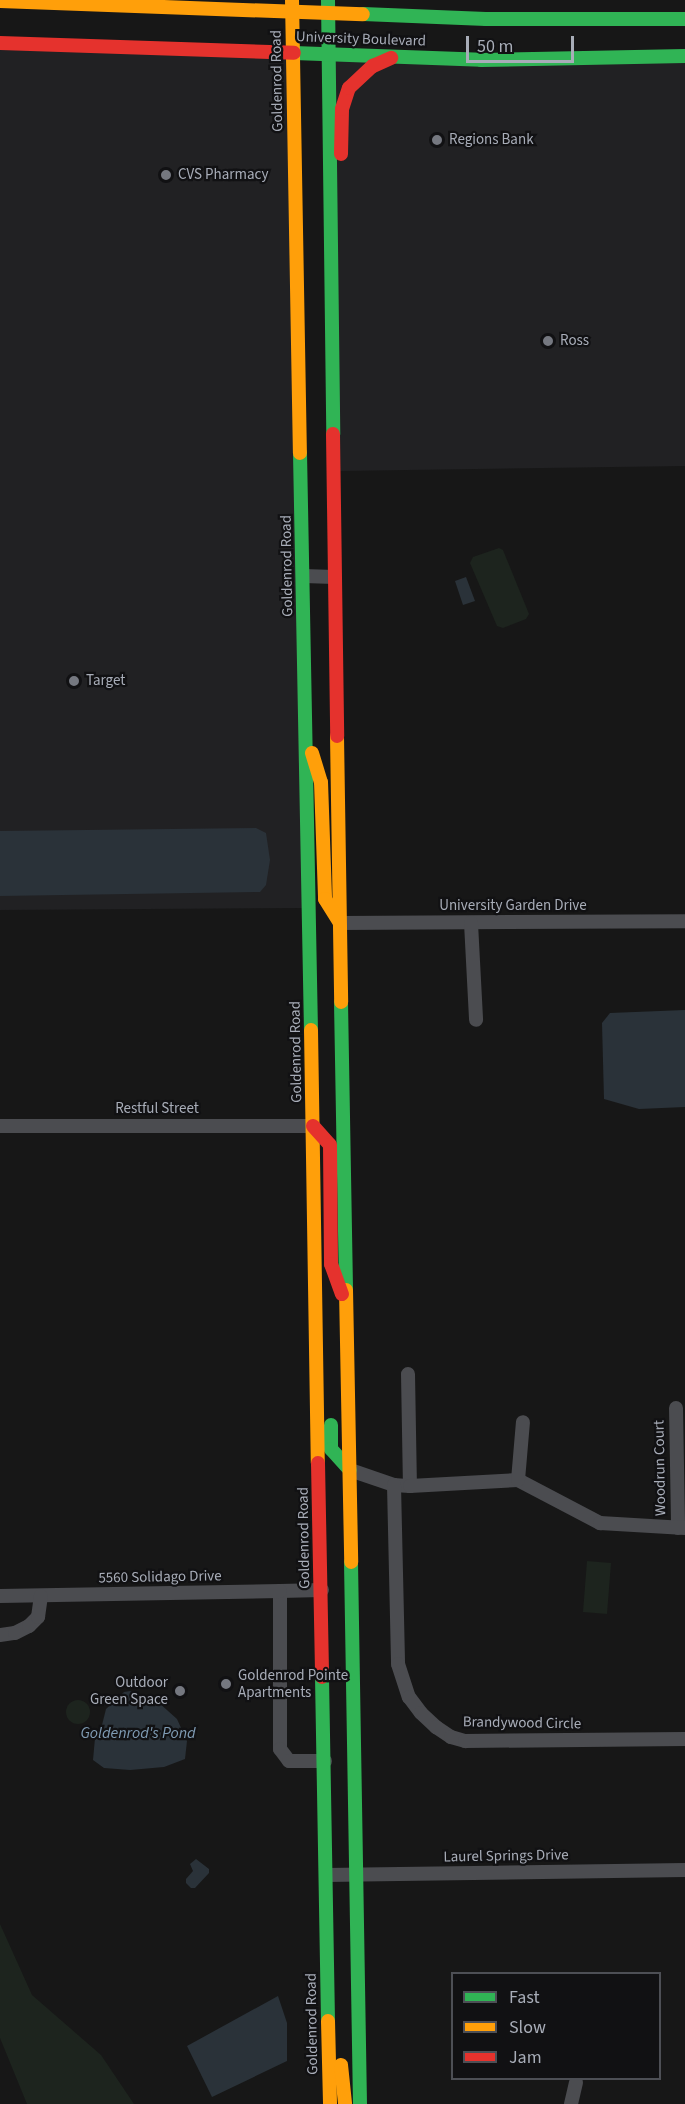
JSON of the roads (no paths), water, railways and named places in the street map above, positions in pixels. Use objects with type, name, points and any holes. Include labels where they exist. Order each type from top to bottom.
[{"type":"main road","points":[[218,10],[236,0]]},
{"type":"main road","name":"University Boulevard","points":[[0,2],[218,10],[292,6],[328,7],[486,19],[685,19]]},
{"type":"main road","name":"Goldenrod Road","points":[[292,6],[330,2104]]},
{"type":"main road","points":[[328,7],[334,577],[360,2104]]},
{"type":"main road","name":"University Boulevard","points":[[0,43],[537,61],[685,56]]},
{"type":"main road","points":[[330,236],[340,192],[344,99],[349,88],[373,66],[394,57]]},
{"type":"main road","points":[[306,735],[321,782],[325,899],[340,923]]},
{"type":"main road","points":[[313,1126],[330,1145],[331,1264],[348,1313]]},
{"type":"main road","points":[[317,1291],[330,1326],[331,1449],[350,1470]]},
{"type":"main road","points":[[327,1926],[345,2104]]},
{"type":"street","points":[[304,576],[334,577]]},
{"type":"street","name":"University Garden Drive","points":[[340,923],[685,921]]},
{"type":"street","points":[[471,923],[476,1020]]},
{"type":"street","name":"Restful Street","points":[[0,1126],[313,1126]]},
{"type":"street","points":[[408,1374],[410,1486]]},
{"type":"street","name":"Woodrun Court","points":[[676,1408],[681,1528]]},
{"type":"street","points":[[518,1480],[523,1422]]},
{"type":"street","points":[[350,1470],[394,1485],[410,1486],[518,1480],[600,1523],[681,1528]]},
{"type":"street","name":"Brandywood Circle","points":[[394,1485],[398,1664],[410,1697],[421,1713],[436,1727],[451,1737],[465,1741],[685,1739]]},
{"type":"street","name":"5560 Solidago Drive","points":[[0,1596],[322,1590]]},
{"type":"street","points":[[280,1591],[280,1749],[289,1761],[324,1761]]},
{"type":"street","points":[[0,1635],[15,1633],[29,1626],[38,1617],[41,1596]]},
{"type":"street","name":"Laurel Springs Drive","points":[[326,1875],[685,1870]]},
{"type":"street","points":[[571,2104],[576,2083]]},
{"type":"water","points":[[466,577],[475,601],[463,605],[455,581]]},
{"type":"water","points":[[256,828],[266,833],[270,860],[266,885],[260,892],[0,896],[0,831]]},
{"type":"water","points":[[685,1010],[685,1107],[639,1109],[604,1099],[602,1023],[610,1013]]},
{"type":"water","name":"Goldenrod's Pond","points":[[130,1691],[158,1702],[177,1719],[187,1741],[185,1759],[164,1767],[130,1770],[104,1768],[93,1760],[95,1738],[102,1725],[106,1709],[124,1692]]},
{"type":"water","points":[[196,1859],[209,1869],[209,1873],[195,1888],[191,1888],[186,1883],[186,1879],[193,1871],[190,1864]]},
{"type":"water","points":[[278,1996],[287,2023],[287,2061],[212,2097],[187,2046]]},
{"type":"place","name":"Regions Bank","points":[[437,140]]},
{"type":"place","name":"CVS Pharmacy","points":[[166,175]]},
{"type":"place","name":"Ross","points":[[548,341]]},
{"type":"place","name":"Target","points":[[74,681]]},
{"type":"place","name":"Goldenrod Pointe Apartments","points":[[226,1684]]},
{"type":"place","name":"Outdoor Green Space","points":[[180,1691]]}]
